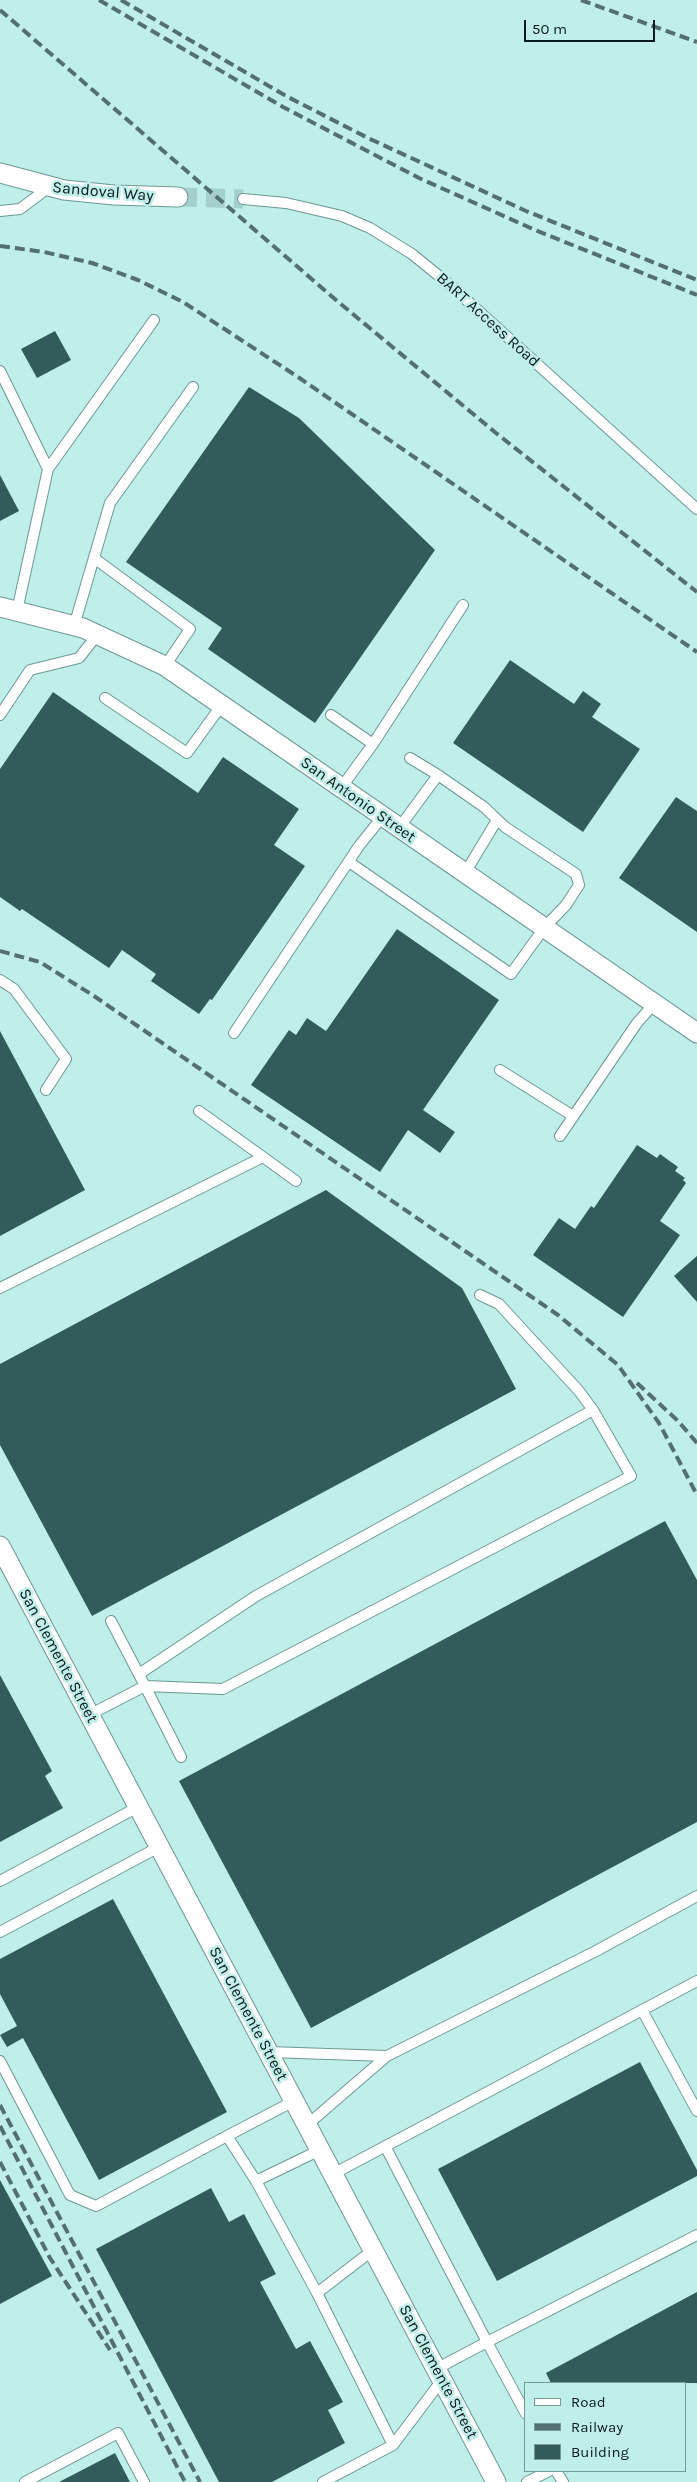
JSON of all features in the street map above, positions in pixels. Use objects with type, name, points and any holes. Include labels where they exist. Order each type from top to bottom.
[{"type":"street","name":"Sandoval Way","points":[[0,173],[48,188],[98,194],[178,197]]},
{"type":"street","name":"San Antonio Street","points":[[9,609],[74,626],[164,666],[697,1033]]},
{"type":"street","name":"San Clemente Street","points":[[0,1546],[496,2482]]},
{"type":"lane","points":[[0,210],[20,209],[48,188]]},
{"type":"lane","name":"BART Access Road","points":[[243,199],[286,202],[342,216],[370,228],[412,254],[444,279],[697,509]]},
{"type":"lane","points":[[9,609],[48,469],[154,320]]},
{"type":"lane","points":[[0,371],[48,469]]},
{"type":"lane","points":[[74,626],[110,503],[193,387]]},
{"type":"lane","points":[[94,558],[190,630],[164,666]]},
{"type":"lane","points":[[341,788],[373,744],[463,604]]},
{"type":"lane","points":[[0,715],[30,670],[79,658],[97,635]]},
{"type":"lane","points":[[105,698],[187,753],[221,706]]},
{"type":"lane","points":[[331,715],[373,744]]},
{"type":"lane","points":[[348,862],[511,974],[544,928],[566,905],[580,885],[576,874],[498,820],[484,807],[410,758]]},
{"type":"lane","points":[[399,828],[438,775]]},
{"type":"lane","points":[[234,1033],[348,862],[383,816]]},
{"type":"lane","points":[[465,873],[498,820]]},
{"type":"lane","points":[[0,980],[14,989],[66,1059],[46,1090]]},
{"type":"lane","points":[[560,1136],[636,1023],[654,1004]]},
{"type":"lane","points":[[500,1070],[573,1116]]},
{"type":"lane","points":[[199,1110],[296,1181]]},
{"type":"lane","points":[[0,1288],[263,1157]]},
{"type":"lane","points":[[89,1715],[145,1686],[223,1689],[631,1476],[580,1391],[499,1304],[480,1295]]},
{"type":"lane","points":[[139,1674],[256,1596],[593,1410]]},
{"type":"lane","points":[[112,1621],[181,1757]]},
{"type":"lane","points":[[0,1881],[138,1807]]},
{"type":"lane","points":[[0,1932],[159,1847]]},
{"type":"lane","points":[[307,2125],[387,2056],[596,1951],[697,1896]]},
{"type":"lane","points":[[333,2174],[697,1980]]},
{"type":"lane","points":[[642,2010],[697,2112]]},
{"type":"lane","points":[[268,2052],[387,2056]]},
{"type":"lane","points":[[0,2061],[70,2195],[96,2206],[294,2101]]},
{"type":"lane","points":[[227,2136],[256,2181],[317,2293],[393,2445]]},
{"type":"lane","points":[[385,2146],[524,2410]]},
{"type":"lane","points":[[256,2181],[320,2150]]},
{"type":"lane","points":[[323,2482],[393,2445],[439,2375],[488,2342],[697,2235]]},
{"type":"lane","points":[[317,2293],[373,2250]]},
{"type":"lane","points":[[26,2482],[118,2433],[144,2482]]},
{"type":"lane","points":[[527,2482],[547,2472]]},
{"type":"building","points":[[55,331],[71,360],[37,378],[21,349]]},
{"type":"building","points":[[249,387],[299,418],[435,550],[315,723],[208,649],[222,628],[126,562]]},
{"type":"building","points":[[0,475],[19,511],[0,521]]},
{"type":"building","points":[[510,660],[574,704],[583,691],[601,704],[592,717],[640,749],[583,832],[453,743]]},
{"type":"building","points":[[53,692],[198,793],[223,757],[299,809],[274,845],[305,866],[212,1000],[210,999],[199,1014],[151,981],[156,974],[122,950],[109,968],[22,909],[20,911],[0,897],[0,769]]},
{"type":"building","points":[[676,797],[697,811],[697,932],[619,878]]},
{"type":"building","points":[[397,929],[499,1000],[423,1110],[455,1132],[440,1153],[408,1130],[380,1172],[251,1085],[289,1030],[296,1035],[307,1018],[326,1031]]},
{"type":"building","points":[[0,1031],[85,1190],[0,1236]]},
{"type":"building","points":[[637,1145],[657,1158],[660,1154],[678,1167],[675,1171],[685,1178],[683,1180],[686,1183],[660,1221],[680,1235],[623,1317],[533,1255],[559,1218],[575,1229],[591,1206],[594,1208]]},
{"type":"building","points":[[326,1190],[462,1288],[516,1389],[92,1616],[0,1445],[0,1364]]},
{"type":"building","points":[[697,1256],[697,1302],[674,1276]]},
{"type":"building","points":[[665,1521],[697,1580],[697,1822],[311,2028],[179,1781]]},
{"type":"building","points":[[0,1675],[52,1771],[45,1776],[63,1808],[0,1842]]},
{"type":"building","points":[[113,1899],[227,2112],[99,2180],[23,2038],[7,2047],[0,2035],[17,2026],[0,1994],[0,1959]]},
{"type":"building","points":[[640,2062],[697,2170],[697,2176],[497,2281],[438,2169]]},
{"type":"building","points":[[0,2180],[52,2276],[0,2304]]},
{"type":"building","points":[[211,2188],[229,2222],[244,2214],[276,2274],[260,2282],[296,2349],[310,2341],[343,2402],[328,2410],[345,2443],[272,2482],[219,2482],[96,2249]]},
{"type":"building","points":[[697,2292],[697,2383],[550,2382],[546,2373]]},
{"type":"building","points":[[115,2453],[130,2482],[59,2482]]},
{"type":"tunnel","points":[[178,197],[243,199]]},
{"type":"railway","points":[[99,0],[283,107],[419,178],[535,230],[697,295]]},
{"type":"railway","points":[[121,0],[288,97],[368,138],[526,211],[697,280]]},
{"type":"railway","points":[[581,0],[697,42]]},
{"type":"railway","points":[[0,10],[336,300],[496,433],[697,592]]},
{"type":"railway","points":[[0,246],[44,252],[92,263],[138,280],[183,302],[298,377],[697,652]]},
{"type":"railway","points":[[0,951],[40,962],[94,996],[558,1315],[618,1365],[659,1423],[697,1495]]},
{"type":"railway","points":[[637,1383],[678,1421],[697,1443]]},
{"type":"railway","points":[[0,2105],[200,2482]]},
{"type":"railway","points":[[0,2126],[185,2482]]},
{"type":"railway","points":[[0,2162],[50,2258],[110,2350]]}]
